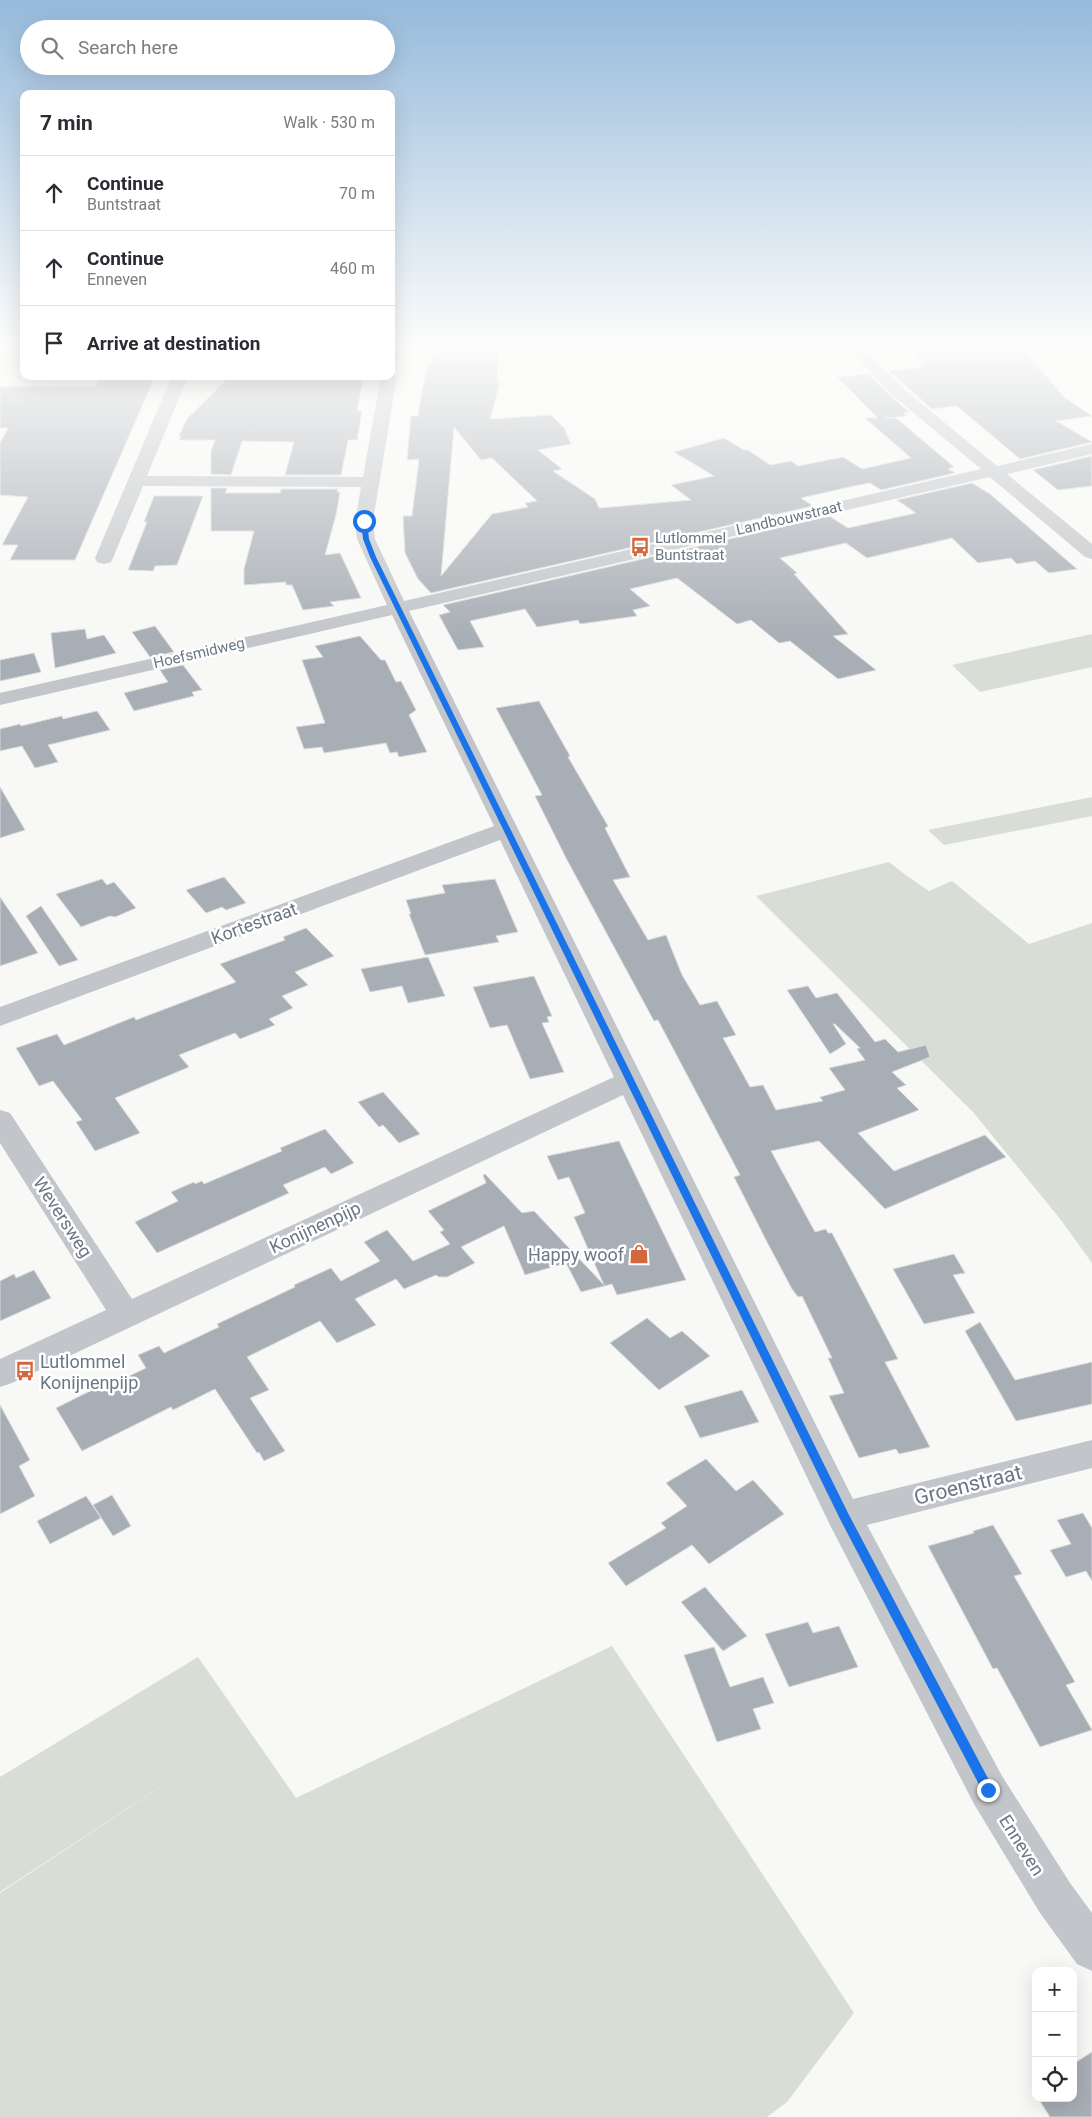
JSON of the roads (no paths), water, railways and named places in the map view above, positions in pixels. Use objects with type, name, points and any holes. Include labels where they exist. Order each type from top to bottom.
[{"type":"street","points":[[104,558],[152,442]]},
{"type":"street","name":"Enneven","points":[[377,442],[364,521],[366,539],[373,557],[844,1516],[988,1790],[1055,1898],[1092,1949]]},
{"type":"street","points":[[957,442],[1092,553]]},
{"type":"street","name":"Landbouwstraat","points":[[399,607],[1092,449]]},
{"type":"street","points":[[136,481],[370,482]]},
{"type":"street","name":"Hoefsmidweg","points":[[0,699],[399,607]]},
{"type":"street","name":"Kortestraat","points":[[0,1017],[508,829]]},
{"type":"street","name":"Konijnenpijp","points":[[0,1374],[631,1080]]},
{"type":"street","name":"Weversweg","points":[[0,1120],[126,1315]]},
{"type":"street","name":"Groenstraat","points":[[844,1516],[1092,1454]]},
{"type":"place","name":"Lutlommel Buntstraat","points":[[640,547]]},
{"type":"place","name":"Happy woof","points":[[639,1254]]},
{"type":"place","name":"Lutlommel Konijnenpijp","points":[[25,1371]]}]
